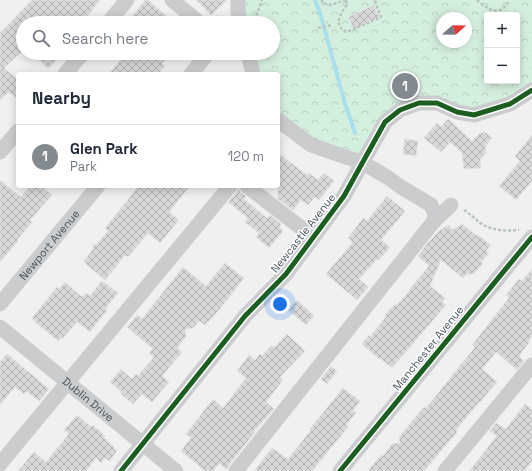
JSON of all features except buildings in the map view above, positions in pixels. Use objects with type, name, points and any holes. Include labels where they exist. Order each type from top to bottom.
[{"type":"street","points":[[114,16],[127,0]]},
{"type":"street","points":[[172,0],[191,16]]},
{"type":"street","points":[[67,72],[77,60]]},
{"type":"street","points":[[193,72],[202,60]]},
{"type":"street","points":[[250,60],[253,72]]},
{"type":"street","name":"Newcastle Avenue","points":[[121,471],[246,316],[286,274],[344,196],[385,122],[400,110],[418,103],[437,103],[457,112],[474,115],[510,104],[532,90]]},
{"type":"street","points":[[280,122],[311,145],[363,163],[431,205],[435,214],[434,222]]},
{"type":"street","points":[[0,152],[16,133]]},
{"type":"street","name":"Newport Avenue","points":[[0,304],[96,188]]},
{"type":"street","points":[[0,464],[228,188]]},
{"type":"street","points":[[250,188],[313,237]]},
{"type":"street","points":[[236,471],[434,222],[452,205]]},
{"type":"street","name":"Manchester Avenue","points":[[340,471],[532,237]]},
{"type":"street","name":"Dublin Drive","points":[[0,326],[144,443],[176,471]]},
{"type":"street","points":[[445,471],[532,365]]},
{"type":"path","points":[[256,16],[262,0]]},
{"type":"path","points":[[322,0],[322,3],[331,5],[346,0],[347,4],[338,22],[342,30],[347,32],[381,17],[376,0]]},
{"type":"path","points":[[477,0],[486,8],[498,11],[504,9],[509,0]]},
{"type":"path","points":[[318,28],[331,26]]},
{"type":"green space","points":[[237,0],[532,0],[532,91],[490,112],[437,105],[400,111],[360,168],[280,121],[280,72],[253,72],[249,60],[280,60],[280,16],[239,16]]},
{"type":"waterway","points":[[315,0],[355,133]]},
{"type":"cycle path","points":[[121,471],[245,316],[286,274],[344,196],[385,122],[400,110],[419,103],[437,103],[457,112],[474,115],[510,104],[532,90]]},
{"type":"cycle path","points":[[340,471],[532,237]]},
{"type":"place","name":"Glen Park","points":[[405,86]]}]
